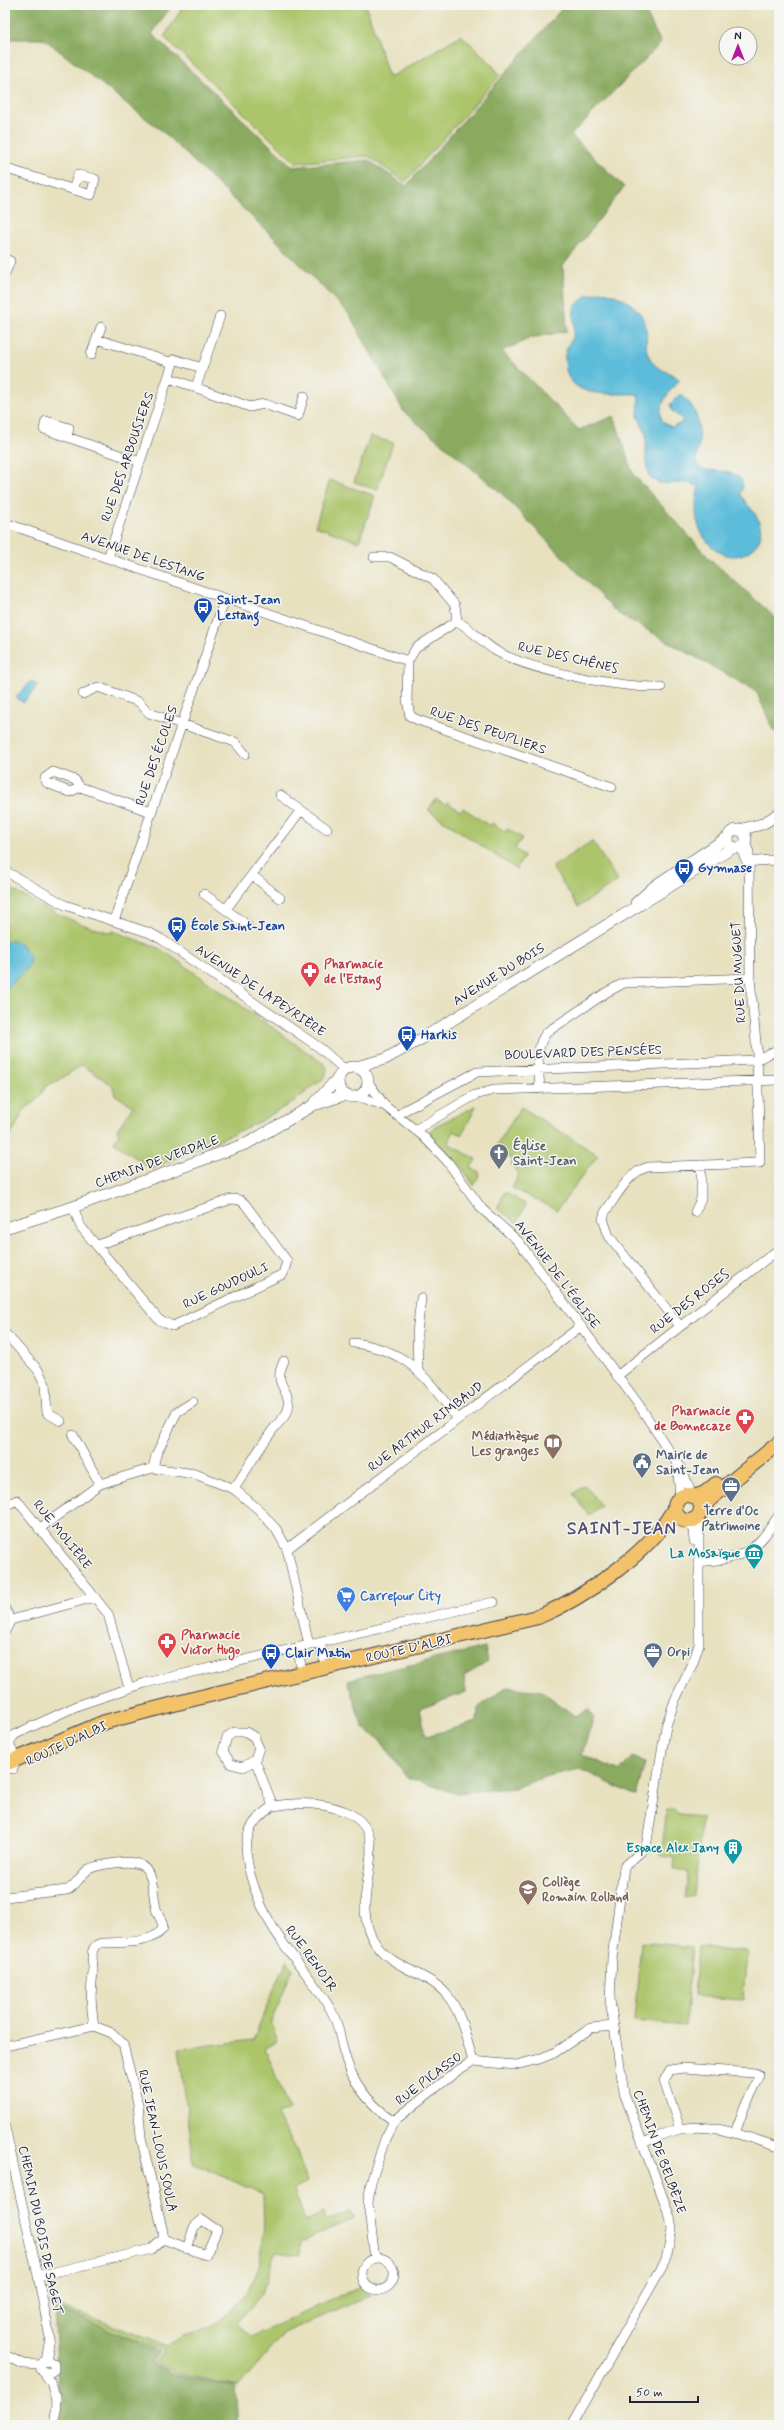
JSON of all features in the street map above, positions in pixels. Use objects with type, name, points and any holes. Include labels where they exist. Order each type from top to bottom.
[{"type":"main road","name":"ROUTE D'ALBI","points":[[9,1766],[130,1716],[538,1617],[590,1590],[627,1561],[693,1516],[710,1499],[779,1442]]},
{"type":"main road","name":"ROUTE D'ALBI","points":[[627,1561],[663,1528],[685,1500],[705,1493],[779,1442]]},
{"type":"main road","points":[[685,1500],[700,1503],[693,1516],[678,1515],[685,1500]]},
{"type":"street","points":[[5,169],[73,190]]},
{"type":"street","points":[[5,259],[10,261],[5,274]]},
{"type":"street","points":[[196,387],[220,316]]},
{"type":"street","points":[[90,355],[101,326]]},
{"type":"street","points":[[97,338],[173,363],[174,359],[202,368]]},
{"type":"street","name":"RUE DES ARBOUSIERS","points":[[108,558],[173,363]]},
{"type":"street","points":[[169,378],[250,407],[264,404],[298,416],[304,396]]},
{"type":"street","points":[[67,437],[140,462]]},
{"type":"street","name":"AVENUE DE LESTANG","points":[[5,523],[225,600],[408,661]]},
{"type":"street","points":[[374,557],[390,557],[433,579],[455,604],[458,621],[416,648],[408,661]]},
{"type":"street","name":"RUE DES ÉCOLES","points":[[114,921],[225,600]]},
{"type":"street","name":"RUE DES CHÊNES","points":[[458,621],[471,629],[483,642],[513,660],[638,688],[661,687]]},
{"type":"street","name":"RUE DES PEUPLIERS","points":[[408,661],[407,700],[410,716],[612,787]]},
{"type":"street","points":[[83,694],[98,687],[139,702],[149,713],[235,742],[245,754]]},
{"type":"street","points":[[80,788],[151,812]]},
{"type":"street","points":[[280,795],[327,829]]},
{"type":"street","points":[[226,909],[301,810]]},
{"type":"street","points":[[739,830],[762,824],[779,814]]},
{"type":"street","name":"AVENUE DU BOIS","points":[[356,1067],[385,1059],[452,1021],[625,912],[647,902],[742,844],[762,824]]},
{"type":"street","points":[[728,838],[729,844],[742,844],[744,832],[739,830]]},
{"type":"street","name":"AVENUE DU BOIS","points":[[625,912],[656,885],[728,838],[732,831],[739,830]]},
{"type":"street","name":"RUE DU MUGUET","points":[[701,1165],[760,1163],[756,1060],[750,978],[747,862],[742,844]]},
{"type":"street","points":[[747,862],[770,860],[779,861]]},
{"type":"street","name":"AVENUE DE LAPEYRIÈRE","points":[[5,871],[65,905],[150,933],[161,939],[320,1048],[341,1073]]},
{"type":"street","points":[[252,875],[280,898]]},
{"type":"street","points":[[204,894],[247,925]]},
{"type":"street","points":[[540,1089],[539,1047],[547,1032],[617,986],[636,982],[750,978]]},
{"type":"street","name":"BOULEVARD DES PENSÉES","points":[[398,1116],[405,1110],[477,1072],[539,1068],[756,1060],[779,1049]]},
{"type":"street","name":"AVENUE DU BOIS","points":[[368,1081],[385,1059]]},
{"type":"street","points":[[356,1067],[364,1072],[368,1081],[363,1093],[357,1096],[344,1095],[339,1089],[341,1073],[356,1067]]},
{"type":"street","name":"CHEMIN DE VERDALE","points":[[312,1106],[341,1073]]},
{"type":"street","points":[[415,1130],[475,1095],[484,1092],[779,1080]]},
{"type":"street","name":"AVENUE DE L'ÉGLISE","points":[[368,1081],[385,1106]]},
{"type":"street","name":"CHEMIN DE VERDALE","points":[[5,1228],[73,1207],[248,1143],[312,1106],[344,1095]]},
{"type":"street","name":"AVENUE DE L'ÉGLISE","points":[[357,1096],[371,1099],[385,1106],[415,1130],[447,1161],[482,1209],[518,1241],[639,1405],[684,1474],[685,1500]]},
{"type":"street","points":[[680,1326],[609,1236],[603,1219],[605,1212],[633,1175],[640,1169],[648,1167],[701,1165],[701,1199],[695,1212]]},
{"type":"street","name":"RUE GOUDOULI","points":[[73,1207],[81,1227],[159,1320],[173,1326],[283,1274],[287,1261],[245,1204],[240,1200],[232,1199],[97,1245]]},
{"type":"street","name":"RUE DES ROSES","points":[[617,1376],[779,1249]]},
{"type":"street","points":[[418,1369],[417,1333],[421,1298]]},
{"type":"street","name":"RUE ARTHUR RIMBAUD","points":[[287,1549],[581,1326]]},
{"type":"street","points":[[5,1333],[38,1370],[45,1384],[47,1413],[61,1422]]},
{"type":"street","points":[[354,1343],[379,1348],[418,1369],[458,1419]]},
{"type":"street","points":[[234,1489],[274,1427],[287,1412],[289,1400],[279,1382],[278,1372],[284,1361]]},
{"type":"street","points":[[153,1468],[156,1455],[177,1412],[193,1402]]},
{"type":"street","points":[[73,1435],[100,1484]]},
{"type":"street","points":[[39,1529],[100,1484],[153,1468],[195,1474],[234,1489],[258,1509],[276,1530],[287,1549],[309,1645]]},
{"type":"street","name":"RUE MOLIÈRE","points":[[5,1506],[17,1500],[39,1529],[95,1596],[112,1623],[129,1688]]},
{"type":"street","points":[[698,1562],[730,1559],[744,1554],[767,1533],[779,1515]]},
{"type":"street","name":"CHEMIN DE BELBÈZE","points":[[693,1516],[694,1542],[698,1546]]},
{"type":"street","name":"CHEMIN DE BELBÈZE","points":[[572,2425],[666,2260],[670,2242],[670,2216],[624,2093],[609,1988],[622,1873],[628,1861],[646,1847],[666,1726],[675,1700],[693,1663],[699,1644],[698,1546],[700,1542],[693,1516]]},
{"type":"street","points":[[5,1631],[11,1620],[95,1596]]},
{"type":"street","points":[[9,1766],[8,1741],[79,1705],[129,1688],[494,1602]]},
{"type":"street","points":[[5,1609],[11,1620]]},
{"type":"street","points":[[320,1643],[326,1668]]},
{"type":"street","points":[[297,1648],[303,1674]]},
{"type":"street","points":[[255,1760],[273,1806],[305,1803],[332,1807],[356,1816],[368,1828],[372,1850],[364,1904],[368,1928],[384,1953],[446,1993],[456,2008],[474,2061]]},
{"type":"street","name":"RUE RENOIR","points":[[273,1806],[257,1818],[248,1835],[247,1848],[249,1866],[261,1907],[281,1941],[334,2014],[350,2071],[358,2087],[367,2100],[394,2121]]},
{"type":"street","points":[[5,1897],[67,1890],[74,1886],[90,1869],[98,1866],[134,1862],[149,1870],[152,1879],[156,1911],[163,1928],[155,1936],[148,1939],[96,1945],[92,1955],[93,1973],[90,1987],[94,2026],[5,2046]]},
{"type":"street","name":"RUE JEAN-LOUIS SOULA","points":[[94,2026],[112,2033],[123,2044],[138,2104],[139,2128],[163,2232],[163,2239]]},
{"type":"street","name":"RUE PICASSO","points":[[375,2259],[368,2203],[371,2182],[385,2139],[394,2121],[457,2072],[474,2061],[516,2065],[539,2059],[554,2053],[591,2028],[614,2026]]},
{"type":"street","points":[[680,2129],[664,2081],[670,2070],[683,2068],[754,2073],[759,2075],[758,2080],[744,2108],[735,2133]]},
{"type":"street","name":"CHEMIN DU BOIS DE SAGET","points":[[5,2127],[50,2338],[54,2348],[47,2368],[56,2402],[55,2425]]},
{"type":"street","points":[[642,2143],[680,2129],[709,2128],[735,2133],[779,2147]]},
{"type":"street","points":[[38,2276],[152,2249],[163,2239],[187,2249]]},
{"type":"street","points":[[5,2355],[27,2368],[47,2368]]},
{"type":"green space","points":[[5,5],[172,5],[152,34],[293,167],[368,160],[406,186],[565,5],[642,5],[661,43],[571,135],[624,187],[563,266],[567,331],[531,338],[502,351],[579,430],[614,416],[633,474],[708,557],[779,621],[779,730],[774,732],[756,691],[617,613],[500,492],[404,412],[349,314],[273,237],[162,131],[44,39],[5,39]]},
{"type":"green space","points":[[184,5],[366,5],[389,78],[461,35],[489,61],[500,75],[405,182],[368,156],[296,163],[164,37]]},
{"type":"green space","points":[[370,436],[393,443],[377,490],[354,482]]},
{"type":"green space","points":[[330,480],[375,496],[359,542],[315,526]]},
{"type":"green space","points":[[436,799],[445,805],[447,802],[460,811],[463,808],[490,826],[492,823],[506,832],[508,829],[522,838],[515,849],[525,856],[516,869],[428,810]]},
{"type":"green space","points":[[592,841],[618,881],[578,907],[552,867]]},
{"type":"green space","points":[[5,885],[57,914],[84,925],[112,933],[113,931],[161,949],[324,1064],[327,1068],[325,1077],[296,1100],[259,1122],[152,1169],[114,1143],[119,1133],[117,1130],[133,1106],[115,1095],[112,1085],[82,1065],[56,1082],[47,1085],[35,1102],[25,1109],[5,1146]]},
{"type":"green space","points":[[476,1106],[462,1135],[454,1131],[448,1143],[476,1159],[471,1168],[480,1173],[474,1186],[463,1169],[430,1136],[430,1131],[435,1126]]},
{"type":"green space","points":[[521,1107],[598,1155],[557,1210],[512,1188],[519,1174],[511,1165],[513,1159],[493,1151]]},
{"type":"green space","points":[[505,1192],[526,1205],[517,1223],[497,1208]]},
{"type":"green space","points":[[585,1485],[601,1506],[589,1515],[573,1494]]},
{"type":"green space","points":[[485,1647],[488,1662],[464,1676],[466,1692],[420,1709],[426,1736],[477,1722],[478,1708],[506,1687],[542,1691],[576,1717],[588,1709],[594,1717],[582,1754],[620,1771],[632,1757],[645,1763],[636,1796],[580,1769],[547,1776],[515,1788],[455,1793],[406,1777],[381,1741],[363,1728],[347,1680]]},
{"type":"green space","points":[[667,1809],[674,1809],[678,1815],[702,1817],[694,1895],[685,1898],[688,1872],[674,1870],[675,1858],[661,1856]]},
{"type":"green space","points":[[641,1942],[692,1947],[685,2026],[634,2021]]},
{"type":"green space","points":[[698,1947],[747,1951],[743,2000],[694,1996]]},
{"type":"green space","points":[[287,1960],[293,1969],[271,2022],[278,2042],[265,2048],[289,2110],[277,2115],[296,2149],[307,2182],[294,2189],[305,2221],[323,2213],[325,2222],[351,2211],[354,2219],[301,2242],[300,2255],[275,2252],[263,2293],[237,2322],[251,2337],[360,2287],[370,2295],[284,2333],[239,2386],[176,2373],[154,2362],[164,2351],[52,2309],[50,2302],[167,2346],[178,2339],[216,2323],[223,2318],[244,2296],[258,2269],[261,2256],[264,2226],[263,2194],[194,2164],[179,2049],[253,2040],[281,1971],[284,1972]]},
{"type":"green space","points":[[54,2306],[159,2352],[151,2363],[175,2375],[235,2386],[238,2425],[60,2425]]},
{"type":"water","points":[[600,292],[622,298],[635,307],[644,320],[646,327],[646,348],[651,360],[657,367],[680,380],[662,404],[661,418],[665,423],[672,427],[682,423],[682,419],[672,411],[670,404],[680,394],[686,399],[694,410],[698,423],[699,446],[697,463],[699,467],[703,469],[728,472],[741,479],[743,487],[740,493],[759,521],[761,533],[760,538],[753,548],[744,554],[735,556],[726,555],[718,551],[705,538],[700,529],[696,516],[696,503],[699,487],[687,483],[660,483],[649,476],[646,462],[646,434],[638,416],[639,397],[636,394],[589,392],[579,388],[571,381],[566,371],[565,353],[574,331],[575,306],[586,296]]},
{"type":"water","points":[[31,681],[38,686],[23,703],[16,697]]},
{"type":"water","points":[[11,941],[20,943],[30,956],[29,966],[5,991],[5,942]]},
{"type":"place","name":"Saint-Jean Lestang","points":[[203,624]]},
{"type":"place","name":"Gymnase","points":[[684,885]]},
{"type":"place","name":"École Saint-Jean","points":[[177,943]]},
{"type":"place","name":"Pharmacie de l'Estang","points":[[310,988]]},
{"type":"place","name":"Harkis","points":[[407,1052]]},
{"type":"place","name":"Église Saint-Jean","points":[[499,1170]]},
{"type":"place","name":"Pharmacie de Bonnecaze","points":[[745,1435]]},
{"type":"place","name":"Médiathèque Les granges","points":[[553,1460]]},
{"type":"place","name":"Mairie de Saint-Jean","points":[[642,1479]]},
{"type":"place","name":"Terre d'Oc Patrimoine","points":[[731,1503]]},
{"type":"place","name":"La Mosaïque","points":[[754,1570]]},
{"type":"place","name":"Carrefour City","points":[[346,1613]]},
{"type":"place","name":"Pharmacie Victor Hugo","points":[[167,1659]]},
{"type":"place","name":"Orpi","points":[[653,1669]]},
{"type":"place","name":"Clair Matin","points":[[271,1670]]},
{"type":"place","name":"Espace Alex Jany","points":[[733,1865]]},
{"type":"place","name":"Collège Romain Rolland","points":[[528,1906]]},
{"type":"district","name":"SAINT-JEAN","points":[[622,1529]]}]
